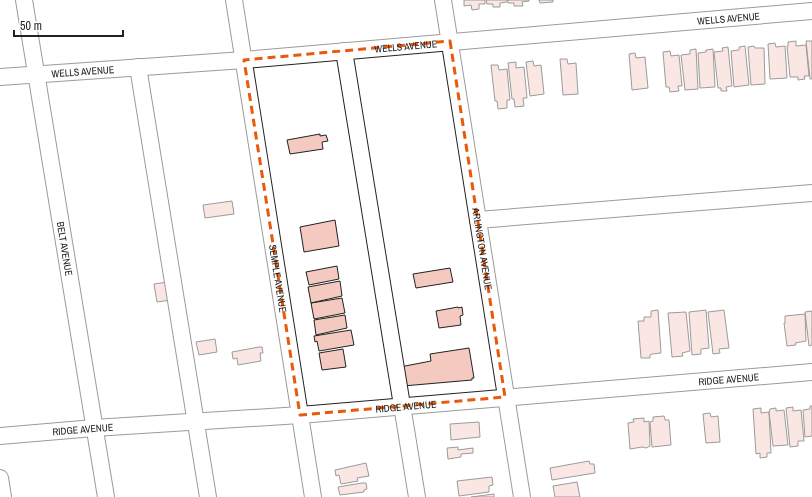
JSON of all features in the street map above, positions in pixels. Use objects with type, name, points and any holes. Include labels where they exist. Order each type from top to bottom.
[{"type":"street","name":"BELT AVENUE","points":[[24,0],[106,497]]},
{"type":"street","name":"SEMPLE AVENUE","points":[[234,0],[313,497]]},
{"type":"street","name":"ARLINGTON AVENUE","points":[[442,0],[450,41],[522,497]]},
{"type":"street","name":"WELLS AVENUE","points":[[0,77],[244,60],[344,50],[812,11]]},
{"type":"street","points":[[344,50],[417,497]]},
{"type":"street","points":[[138,67],[208,497]]},
{"type":"street","points":[[478,220],[812,193]]},
{"type":"street","name":"RIDGE AVENUE","points":[[0,436],[94,428],[300,415],[812,372]]},
{"type":"street","points":[[0,478],[3,497]]},
{"type":"highlighted area","points":[[450,41],[505,397],[300,415],[244,60]]},
{"type":"building","points":[[464,0],[485,0],[485,4],[479,4],[479,9],[472,10],[471,5],[464,6]]},
{"type":"building","points":[[486,0],[507,0],[507,2],[500,3],[500,7],[493,7],[493,4],[487,4]]},
{"type":"building","points":[[508,0],[529,1],[522,2],[523,6],[514,6],[514,3],[508,3]]},
{"type":"building","points":[[539,0],[553,0],[553,2],[540,3]]},
{"type":"building","points":[[796,41],[796,46],[806,45],[809,76],[804,76],[805,79],[798,80],[798,77],[790,77],[787,46],[788,42]]},
{"type":"building","points":[[806,41],[812,41],[812,79],[810,79]]},
{"type":"building","points":[[775,43],[776,47],[785,46],[787,78],[770,79],[768,44]]},
{"type":"building","points":[[745,46],[749,85],[734,87],[731,51],[739,50],[739,47]]},
{"type":"building","points":[[754,46],[755,48],[764,48],[765,84],[751,85],[748,47]]},
{"type":"building","points":[[728,47],[732,86],[726,87],[727,91],[721,91],[721,88],[718,88],[714,52],[723,51],[722,48]]},
{"type":"building","points":[[696,49],[698,89],[685,90],[681,55],[690,54],[690,50]]},
{"type":"building","points":[[713,49],[715,87],[700,88],[698,53]]},
{"type":"building","points":[[670,51],[671,56],[679,55],[682,86],[678,86],[679,91],[670,92],[669,87],[666,87],[663,52]]},
{"type":"building","points":[[635,53],[636,58],[645,57],[648,88],[632,90],[629,54]]},
{"type":"building","points":[[560,59],[567,59],[568,64],[576,63],[578,94],[563,95]]},
{"type":"building","points":[[533,61],[534,66],[541,65],[544,94],[530,96],[526,62]]},
{"type":"building","points":[[516,62],[516,68],[524,67],[527,98],[523,98],[524,106],[515,107],[514,99],[512,99],[508,63]]},
{"type":"building","points":[[491,65],[498,65],[499,70],[507,69],[510,100],[507,100],[507,108],[498,109],[497,101],[495,101]]},
{"type":"building","points":[[320,134],[320,136],[326,135],[328,141],[322,142],[323,149],[290,154],[287,140]]},
{"type":"building","points":[[232,201],[234,214],[205,218],[203,205]]},
{"type":"building","points":[[335,220],[339,246],[304,252],[300,227]]},
{"type":"building","points":[[337,266],[339,279],[309,285],[306,272]]},
{"type":"building","points":[[450,268],[453,282],[416,288],[413,274]]},
{"type":"building","points":[[340,281],[342,296],[311,303],[308,287]]},
{"type":"building","points":[[168,282],[171,300],[157,302],[154,284]]},
{"type":"building","points":[[342,298],[345,313],[314,319],[311,303]]},
{"type":"building","points":[[462,307],[463,315],[460,316],[461,325],[439,328],[436,311]]},
{"type":"building","points":[[658,310],[661,353],[652,354],[650,355],[650,358],[641,358],[638,321],[644,321],[644,317],[651,317],[651,311]]},
{"type":"building","points":[[706,310],[709,348],[701,349],[701,354],[692,355],[689,312]]},
{"type":"building","points":[[724,310],[729,348],[719,349],[720,353],[713,354],[708,312]]},
{"type":"building","points":[[812,311],[812,345],[809,346],[805,312]]},
{"type":"building","points":[[686,312],[690,351],[682,353],[683,356],[672,357],[668,313]]},
{"type":"building","points":[[805,314],[806,341],[795,343],[796,345],[787,346],[784,323],[785,316]]},
{"type":"building","points":[[345,315],[347,328],[316,335],[314,320]]},
{"type":"building","points":[[351,330],[354,345],[319,351],[317,341],[315,342],[314,336]]},
{"type":"building","points":[[215,339],[217,352],[199,355],[196,342]]},
{"type":"building","points":[[262,347],[263,353],[260,353],[261,361],[238,365],[237,358],[233,359],[232,352]]},
{"type":"building","points":[[469,348],[474,378],[472,378],[472,380],[403,386],[400,367],[431,361],[430,354]]},
{"type":"building","points":[[343,349],[346,367],[322,370],[319,353]]},
{"type":"building","points":[[810,406],[812,406],[812,436],[805,437],[803,410],[810,409]]},
{"type":"building","points":[[793,407],[793,411],[801,410],[804,441],[798,441],[798,446],[790,447],[786,408]]},
{"type":"building","points":[[761,408],[761,413],[769,412],[771,453],[767,453],[767,457],[760,458],[760,453],[756,454],[753,409]]},
{"type":"building","points":[[776,408],[776,411],[784,410],[788,445],[773,446],[769,412],[770,409]]},
{"type":"building","points":[[710,413],[711,417],[718,416],[720,442],[706,443],[703,414]]},
{"type":"building","points":[[664,416],[665,420],[669,420],[671,445],[652,447],[650,422],[653,421],[653,417]]},
{"type":"building","points":[[644,418],[644,422],[649,421],[650,446],[646,448],[642,447],[630,449],[628,423],[634,422],[633,419]]},
{"type":"building","points":[[479,422],[480,437],[451,440],[450,424]]},
{"type":"building","points":[[458,447],[458,450],[473,448],[473,453],[461,454],[461,457],[448,459],[447,448]]},
{"type":"building","points":[[589,461],[590,464],[594,464],[595,473],[552,480],[550,468]]},
{"type":"building","points":[[366,463],[369,476],[357,478],[358,481],[341,484],[339,475],[336,476],[335,470]]},
{"type":"building","points":[[492,477],[493,485],[489,486],[489,492],[459,496],[457,481]]},
{"type":"building","points":[[577,482],[580,497],[555,497],[553,486]]},
{"type":"building","points":[[366,483],[367,489],[364,490],[364,492],[340,495],[338,487]]},
{"type":"building","points":[[494,494],[494,497],[471,497]]}]
